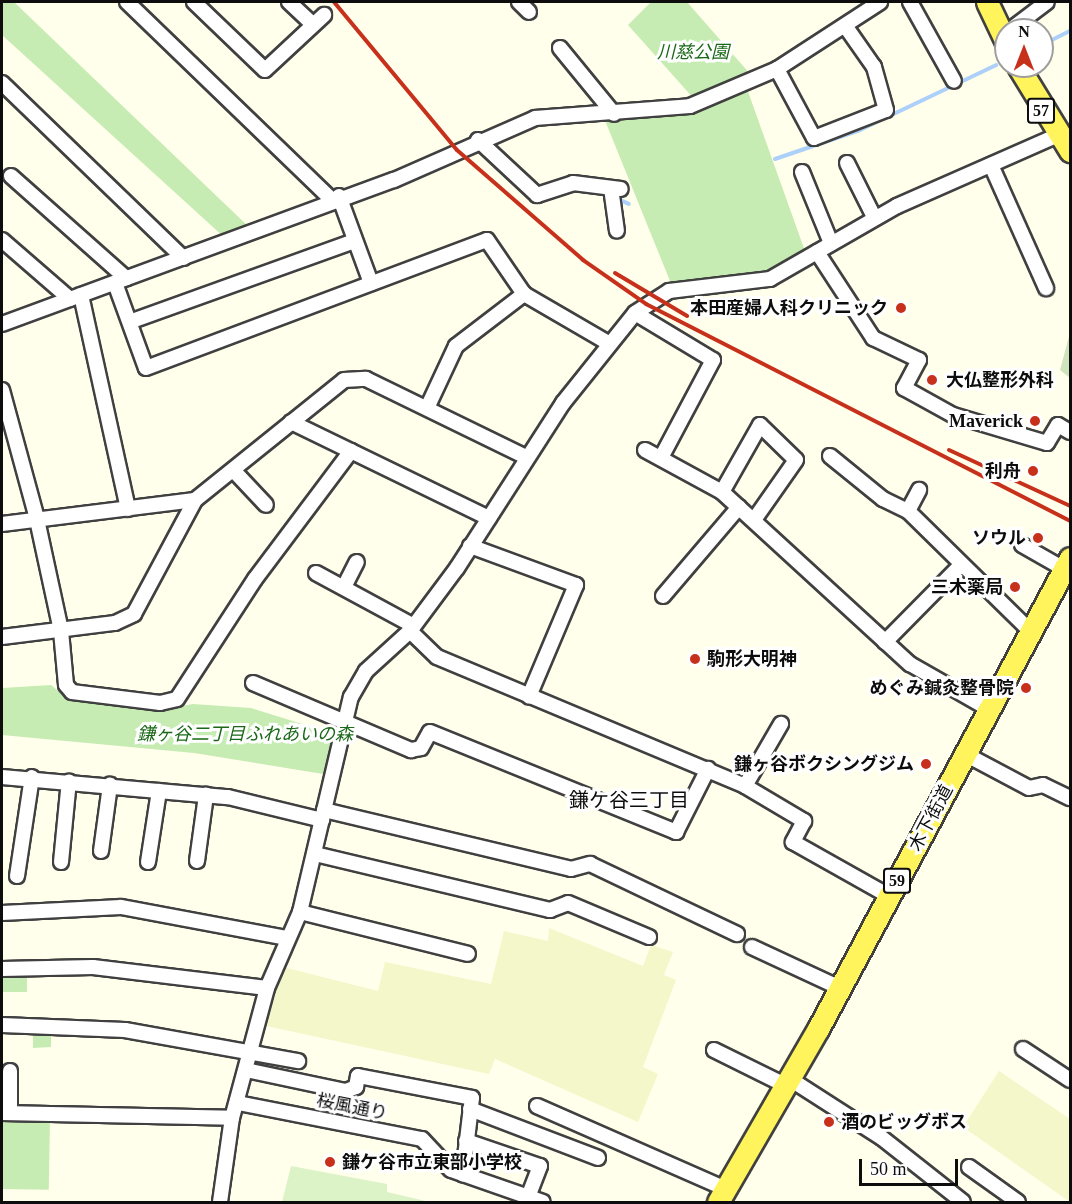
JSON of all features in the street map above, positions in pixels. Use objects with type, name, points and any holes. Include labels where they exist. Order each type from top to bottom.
[{"type":"main road","points":[[987,2],[996,18]]},
{"type":"main road","name":"57","points":[[1025,78],[1064,143]]},
{"type":"main road","name":"木下街道","points":[[722,1196],[840,988],[1067,563]]},
{"type":"street","points":[[127,2],[335,197],[371,283]]},
{"type":"street","points":[[194,2],[266,70],[324,15]]},
{"type":"street","points":[[289,2],[313,24]]},
{"type":"street","points":[[2,324],[183,258],[335,197],[394,180],[478,140],[535,118],[614,114],[690,106],[777,69],[846,27],[880,2]]},
{"type":"street","points":[[910,2],[954,81]]},
{"type":"street","points":[[1027,18],[1047,2]]},
{"type":"street","points":[[777,69],[813,138],[886,110],[874,67],[846,27]]},
{"type":"street","points":[[560,48],[614,114]]},
{"type":"street","points":[[2,83],[183,258]]},
{"type":"street","points":[[478,140],[537,195],[573,183],[616,188],[617,231]]},
{"type":"street","points":[[220,1203],[232,1118],[238,1103],[267,988],[300,912],[347,722],[351,697],[366,671],[412,628],[489,518],[526,458],[610,344],[635,313],[669,291],[770,279],[874,218],[992,165],[1064,143]]},
{"type":"street","points":[[847,163],[874,218]]},
{"type":"street","points":[[992,165],[1046,288]]},
{"type":"street","points":[[802,172],[831,243]]},
{"type":"street","points":[[11,176],[121,280],[146,368],[487,240],[524,294],[610,344]]},
{"type":"street","points":[[2,240],[76,297],[128,509]]},
{"type":"street","points":[[132,321],[354,241]]},
{"type":"street","points":[[817,252],[873,338],[919,360],[904,388],[953,415],[1047,443],[1058,425],[1071,432]]},
{"type":"street","points":[[428,406],[456,346],[524,294]]},
{"type":"street","points":[[635,313],[713,360],[661,458]]},
{"type":"street","points":[[2,637],[115,623],[134,614],[195,500],[235,472],[291,422],[344,380],[366,380],[428,406],[526,458]]},
{"type":"street","points":[[2,390],[36,520],[61,631],[66,685],[72,692],[176,704],[255,579],[351,451]]},
{"type":"street","points":[[291,422],[489,518]]},
{"type":"street","points":[[722,492],[760,425],[796,460],[754,520]]},
{"type":"street","points":[[645,450],[722,492],[910,664],[989,709]]},
{"type":"street","points":[[830,456],[887,508],[908,511],[1030,631]]},
{"type":"street","points":[[235,472],[266,505]]},
{"type":"street","points":[[908,511],[919,490]]},
{"type":"street","points":[[2,524],[195,500]]},
{"type":"street","points":[[663,596],[739,507]]},
{"type":"street","points":[[1022,545],[1067,563]]},
{"type":"street","points":[[470,546],[576,585],[530,696]]},
{"type":"street","points":[[344,587],[357,562]]},
{"type":"street","points":[[885,642],[961,565]]},
{"type":"street","points":[[316,573],[412,628],[437,657],[745,786],[804,820],[793,842],[889,896]]},
{"type":"street","points":[[253,683],[411,750],[421,748],[430,732],[676,832],[708,770]]},
{"type":"street","points":[[745,786],[781,724]]},
{"type":"street","points":[[965,754],[1029,788],[1043,785],[1071,798]]},
{"type":"street","points":[[2,777],[32,777],[206,795],[323,815],[571,869],[590,864],[737,934]]},
{"type":"street","points":[[17,876],[32,777]]},
{"type":"street","points":[[61,862],[69,781]]},
{"type":"street","points":[[101,851],[110,785]]},
{"type":"street","points":[[148,862],[159,791]]},
{"type":"street","points":[[197,861],[206,795]]},
{"type":"street","points":[[315,854],[550,910],[568,903],[648,937]]},
{"type":"street","points":[[2,913],[121,907],[287,939]]},
{"type":"street","points":[[300,912],[468,954]]},
{"type":"street","points":[[752,947],[840,988]]},
{"type":"street","points":[[2,969],[144,971],[267,988]]},
{"type":"street","points":[[2,1025],[125,1030],[251,1048],[298,1060]]},
{"type":"street","points":[[1023,1049],[1071,1080]]},
{"type":"street","points":[[714,1050],[788,1082],[882,1138],[963,1203]]},
{"type":"street","points":[[246,1070],[346,1091],[356,1087],[358,1076],[472,1098],[462,1174]]},
{"type":"street","points":[[10,1071],[6,1113],[232,1118]]},
{"type":"street","name":"桜風通り","points":[[238,1103],[422,1139],[451,1170],[543,1203]]},
{"type":"street","points":[[537,1106],[722,1196]]},
{"type":"street","points":[[470,1109],[598,1158]]},
{"type":"street","points":[[466,1141],[540,1166],[528,1197]]},
{"type":"street","points":[[969,1167],[1018,1203]]},
{"type":"green space","points":[[2,2],[14,2],[250,228],[225,238],[2,35]]},
{"type":"green space","name":"川慈公園","points":[[651,2],[687,2],[751,75],[695,100],[628,25]]},
{"type":"green space","points":[[746,86],[806,254],[770,275],[672,286],[604,118],[667,114]]},
{"type":"green space","points":[[1070,333],[1070,378],[1060,370]]},
{"type":"green space","name":"鎌ヶ谷二丁目ふれあいの森","points":[[51,685],[68,699],[159,710],[193,704],[251,708],[338,735],[329,775],[194,753],[2,735],[2,688]]},
{"type":"green space","points":[[549,928],[643,966],[651,945],[673,952],[664,975],[676,980],[643,1067],[658,1074],[638,1122],[495,1059],[489,1074],[266,1026],[283,967],[378,991],[385,962],[491,984],[504,931],[548,941]]},
{"type":"green space","points":[[2,973],[27,973],[27,992],[2,992]]},
{"type":"green space","points":[[33,1030],[51,1034],[51,1047],[33,1048]]},
{"type":"green space","points":[[999,1071],[1070,1119],[1070,1202],[963,1127]]},
{"type":"green space","points":[[2,1118],[50,1119],[49,1190],[2,1189]]},
{"type":"green space","points":[[291,1166],[387,1184],[387,1192],[430,1202],[282,1202]]},
{"type":"waterway","points":[[1054,39],[1070,31]]},
{"type":"waterway","points":[[775,159],[860,130],[994,66]]},
{"type":"waterway","points":[[616,198],[629,204]]},
{"type":"railway","points":[[334,2],[457,150],[583,260],[646,304],[1070,521]]},
{"type":"railway","points":[[615,273],[687,316]]},
{"type":"railway","points":[[949,450],[1070,506]]},
{"type":"place","name":"本田産婦人科クリニック","points":[[901,308]]},
{"type":"place","name":"大仏整形外科","points":[[932,380]]},
{"type":"place","name":"Maverick","points":[[1035,421]]},
{"type":"place","name":"利舟","points":[[1033,471]]},
{"type":"place","name":"ソウル","points":[[1038,538]]},
{"type":"place","name":"三木薬局","points":[[1015,587]]},
{"type":"place","name":"駒形大明神","points":[[695,659]]},
{"type":"place","name":"めぐみ鍼灸整骨院","points":[[1026,688]]},
{"type":"place","name":"鎌ヶ谷ボクシングジム","points":[[926,764]]},
{"type":"place","name":"酒のビッグボス","points":[[829,1122]]},
{"type":"place","name":"鎌ケ谷市立東部小学校","points":[[330,1162]]},
{"type":"district","name":"鎌ケ谷三丁目","points":[[629,800]]}]
